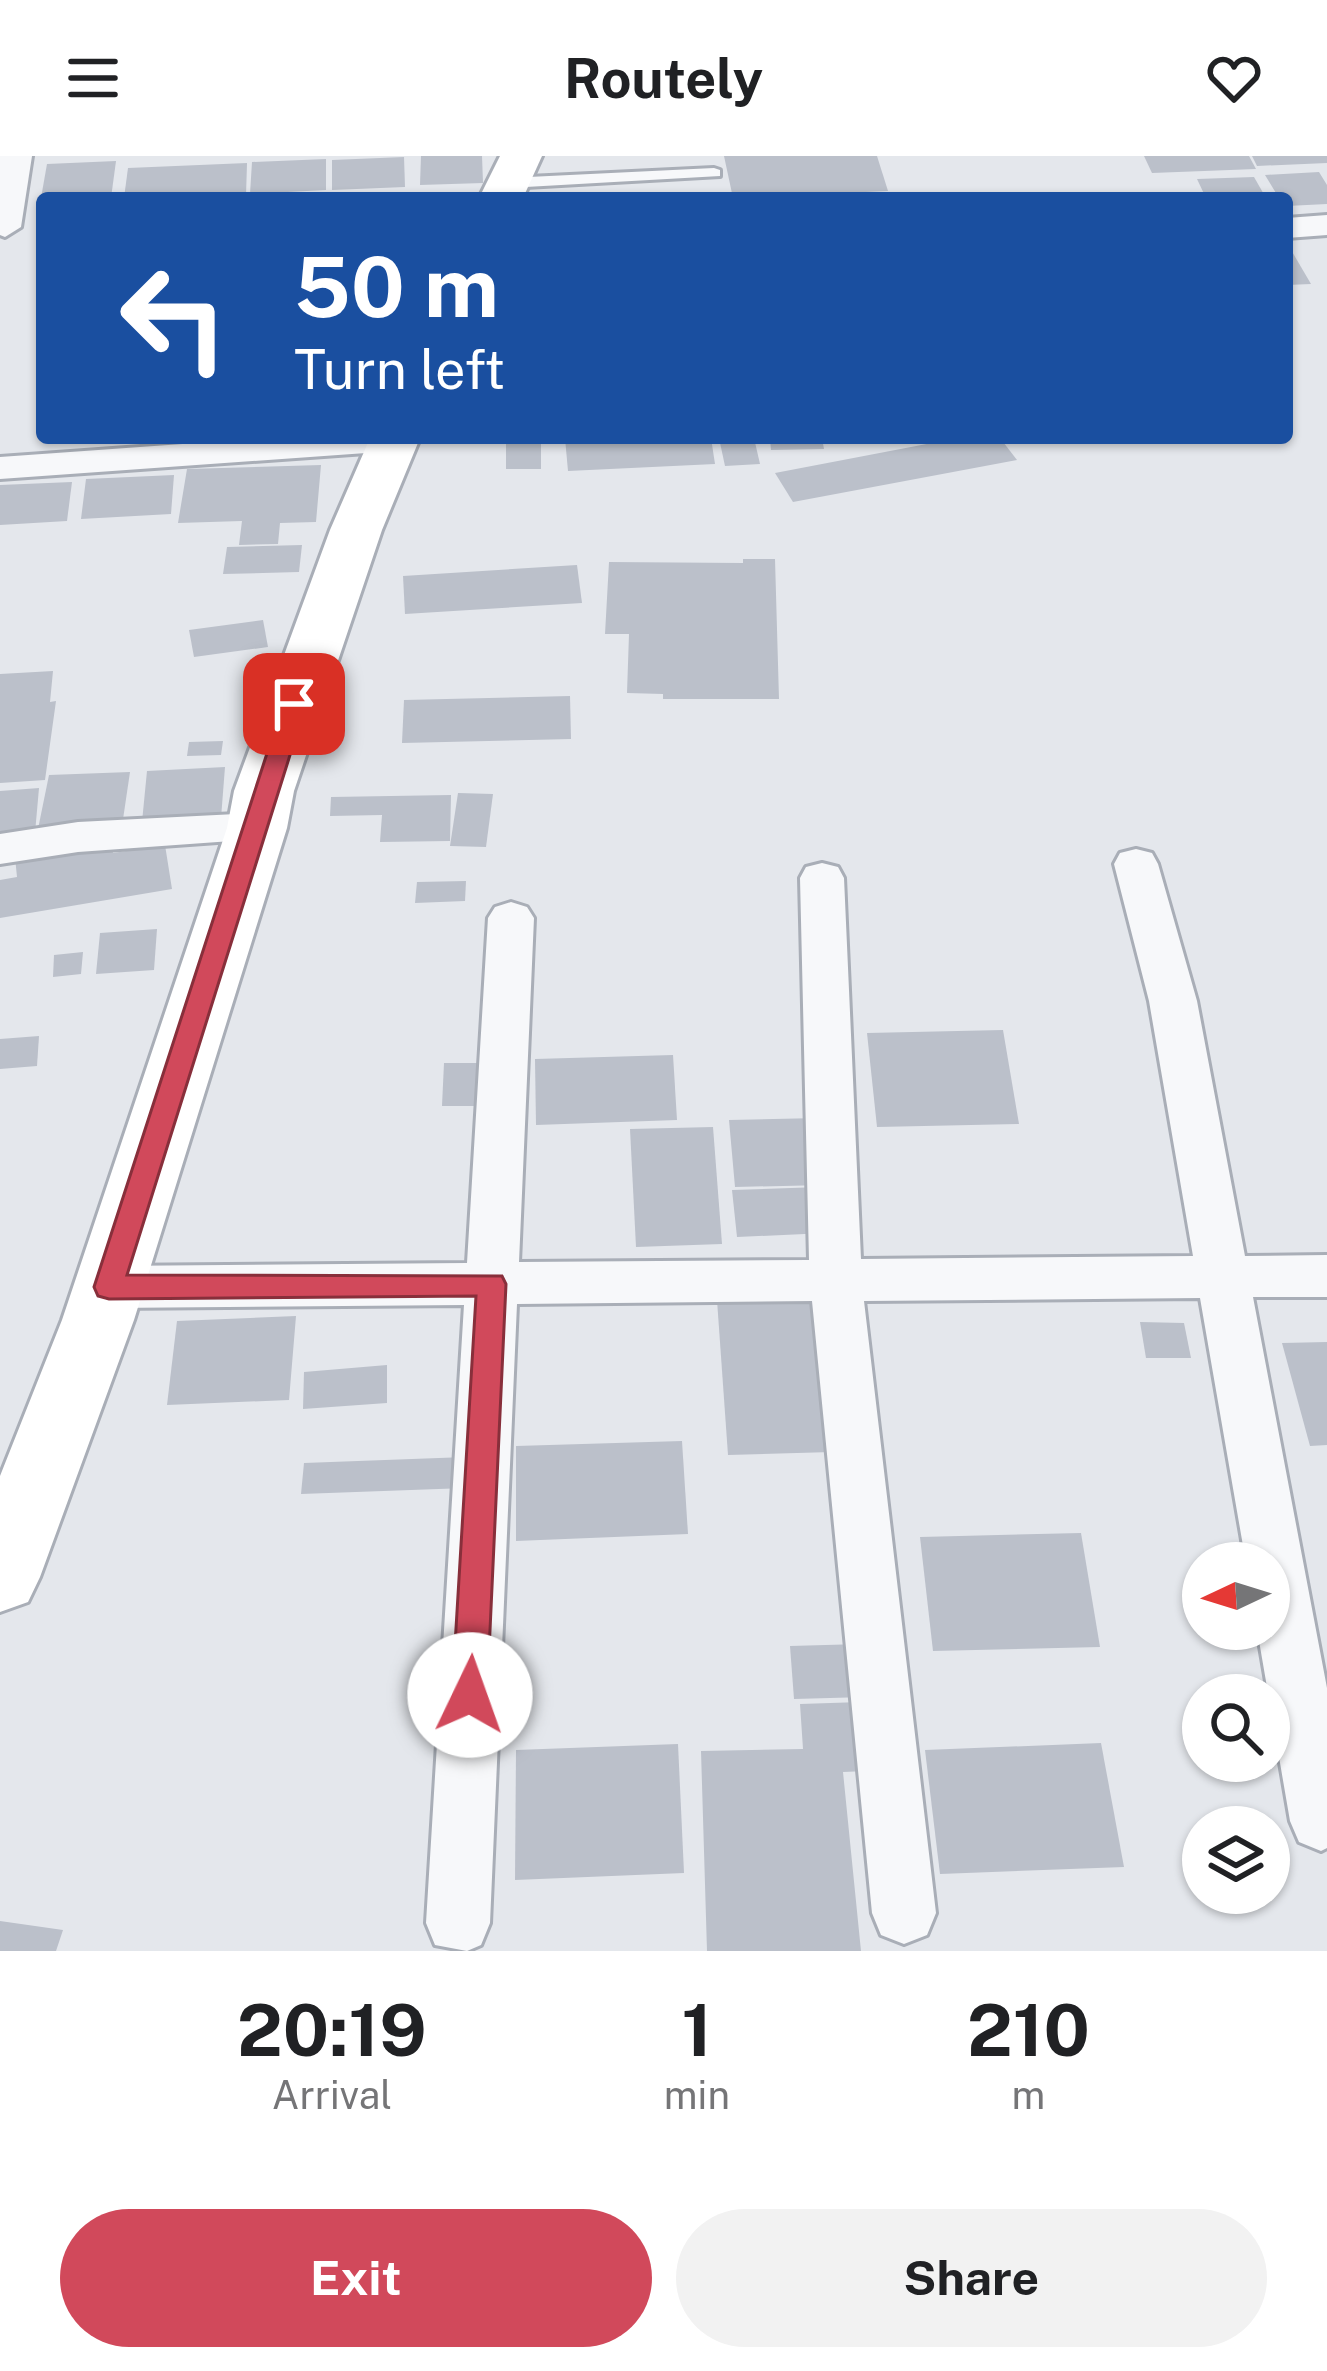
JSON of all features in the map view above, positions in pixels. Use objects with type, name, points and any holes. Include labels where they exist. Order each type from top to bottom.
[{"type":"main road","points":[[0,1577],[109,1287],[264,791],[356,530],[393,444]]},
{"type":"street","points":[[4,216],[16,156]]},
{"type":"street","points":[[1293,228],[1327,226]]},
{"type":"street","points":[[0,468],[327,444]]},
{"type":"street","points":[[0,849],[78,836],[256,828]]},
{"type":"street","points":[[1136,864],[1173,1001],[1321,1821]]},
{"type":"street","points":[[822,878],[836,1281],[904,1913]]},
{"type":"street","points":[[458,1923],[511,917]]},
{"type":"street","points":[[109,1287],[1327,1276]]},
{"type":"lane","points":[[510,179],[714,173]]},
{"type":"building","points":[[421,156],[482,156],[483,183],[420,185]]},
{"type":"building","points":[[724,156],[877,156],[888,191],[866,192],[732,192]]},
{"type":"building","points":[[1144,156],[1249,156],[1256,169],[1152,173]]},
{"type":"building","points":[[1252,156],[1327,156],[1327,163],[1257,166]]},
{"type":"building","points":[[404,157],[405,187],[332,190],[332,160]]},
{"type":"building","points":[[326,159],[326,190],[250,192],[252,162]]},
{"type":"building","points":[[116,161],[112,192],[42,192],[47,164]]},
{"type":"building","points":[[247,163],[246,192],[125,192],[128,168]]},
{"type":"building","points":[[1319,172],[1327,185],[1327,204],[1293,206],[1293,192],[1275,192],[1265,175]]},
{"type":"building","points":[[1254,177],[1263,192],[1203,192],[1197,179]]},
{"type":"building","points":[[1293,253],[1311,284],[1293,285]]},
{"type":"building","points":[[506,444],[541,444],[541,469],[506,469]]},
{"type":"building","points":[[566,444],[712,444],[715,464],[568,471]]},
{"type":"building","points":[[720,444],[755,444],[760,464],[725,466]]},
{"type":"building","points":[[770,444],[823,444],[824,449],[771,450]]},
{"type":"building","points":[[927,444],[1005,444],[1017,460],[793,502],[775,473]]},
{"type":"building","points":[[321,465],[316,522],[280,523],[278,544],[239,545],[242,521],[178,523],[187,469]]},
{"type":"building","points":[[174,475],[171,514],[81,519],[86,479]]},
{"type":"building","points":[[72,482],[67,521],[0,525],[0,485]]},
{"type":"building","points":[[302,545],[299,572],[223,574],[227,547]]},
{"type":"building","points":[[743,559],[775,559],[779,699],[663,699],[663,694],[627,693],[629,634],[605,634],[609,562],[743,563]]},
{"type":"building","points":[[577,565],[582,603],[405,614],[403,576]]},
{"type":"building","points":[[263,620],[268,647],[194,657],[189,630]]},
{"type":"building","points":[[53,671],[50,702],[56,701],[45,780],[0,783],[0,674]]},
{"type":"building","points":[[570,696],[571,739],[402,743],[404,700]]},
{"type":"building","points":[[223,741],[221,755],[187,756],[189,742]]},
{"type":"building","points":[[225,767],[221,818],[142,822],[147,771]]},
{"type":"building","points":[[130,772],[122,826],[38,829],[49,775]]},
{"type":"building","points":[[39,788],[35,833],[0,835],[0,791]]},
{"type":"building","points":[[458,793],[493,794],[486,847],[450,846]]},
{"type":"building","points":[[451,795],[450,841],[380,842],[382,815],[330,816],[331,797]]},
{"type":"building","points":[[111,842],[113,853],[165,845],[172,889],[0,918],[0,880],[17,877],[15,857]]},
{"type":"building","points":[[466,881],[465,901],[415,903],[417,882]]},
{"type":"building","points":[[157,929],[154,970],[96,974],[100,933]]},
{"type":"building","points":[[83,952],[81,974],[53,977],[54,955]]},
{"type":"building","points":[[1003,1030],[1019,1124],[877,1127],[867,1033]]},
{"type":"building","points":[[39,1036],[37,1066],[0,1069],[0,1039]]},
{"type":"building","points":[[673,1055],[677,1120],[536,1125],[535,1059]]},
{"type":"building","points":[[444,1063],[480,1063],[478,1106],[442,1106]]},
{"type":"building","points":[[819,1118],[825,1185],[735,1187],[729,1120]]},
{"type":"building","points":[[713,1127],[722,1244],[636,1247],[630,1129]]},
{"type":"building","points":[[820,1187],[826,1233],[737,1237],[732,1190]]},
{"type":"building","points":[[816,1297],[832,1452],[728,1455],[717,1300]]},
{"type":"building","points":[[296,1316],[289,1400],[167,1405],[177,1321]]},
{"type":"building","points":[[1140,1322],[1184,1323],[1191,1358],[1146,1358]]},
{"type":"building","points":[[1327,1342],[1327,1445],[1310,1446],[1282,1343]]},
{"type":"building","points":[[387,1365],[387,1403],[303,1409],[304,1372]]},
{"type":"building","points":[[682,1441],[688,1534],[516,1541],[516,1446]]},
{"type":"building","points":[[466,1457],[466,1488],[301,1494],[304,1463]]},
{"type":"building","points":[[1081,1533],[1100,1647],[933,1651],[920,1537]]},
{"type":"building","points":[[861,1644],[866,1697],[794,1699],[790,1646]]},
{"type":"building","points":[[861,1702],[867,1771],[843,1772],[861,1951],[707,1951],[701,1751],[803,1749],[800,1704]]},
{"type":"building","points":[[1101,1743],[1124,1867],[940,1874],[925,1750]]},
{"type":"building","points":[[678,1744],[684,1873],[515,1880],[516,1750]]},
{"type":"building","points":[[0,1921],[63,1930],[56,1951],[0,1951]]},
{"type":"route","points":[[294,704],[109,1287],[491,1284],[470,1695]]}]
